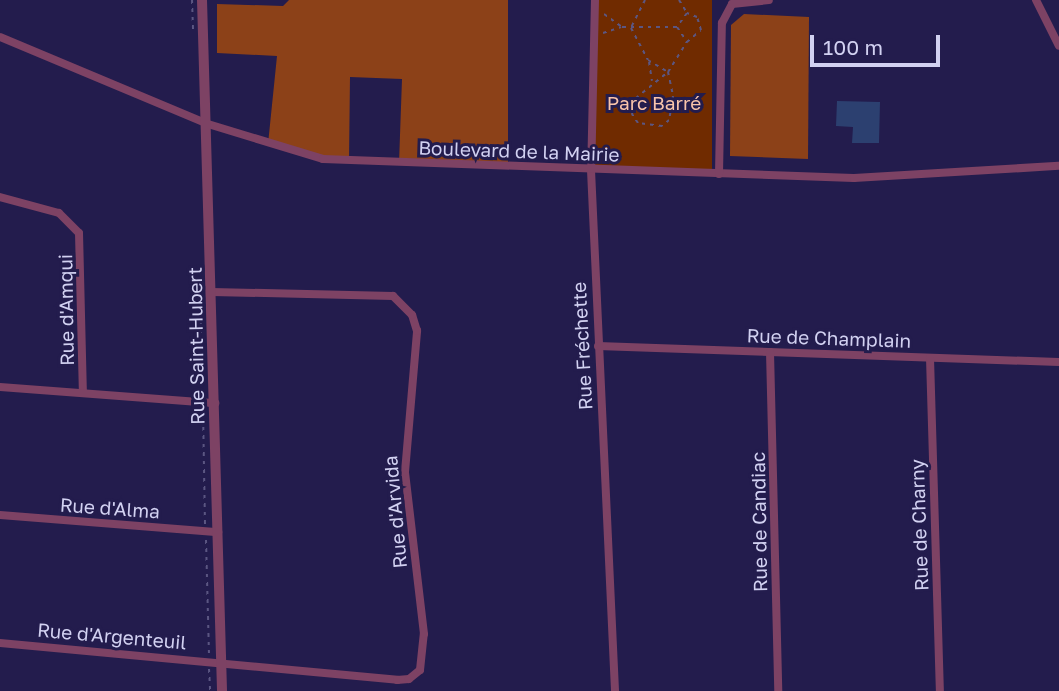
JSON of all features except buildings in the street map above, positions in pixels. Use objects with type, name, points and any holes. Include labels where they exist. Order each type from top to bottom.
[{"type":"street","name":"Rue Saint-Hubert","points":[[202,0],[208,124],[222,691]]},
{"type":"street","points":[[719,174],[722,23],[732,4],[769,0]]},
{"type":"street","points":[[1035,0],[1059,46]]},
{"type":"street","name":"Rue Fréchette","points":[[595,4],[591,170],[615,691]]},
{"type":"street","name":"Boulevard de la Mairie","points":[[0,37],[208,124],[323,159],[854,178],[1059,166]]},
{"type":"street","name":"Rue d'Amqui","points":[[0,197],[59,213],[79,233],[82,392]]},
{"type":"street","name":"Rue d'Arvida","points":[[212,292],[394,296],[412,315],[416,331],[405,472],[424,634],[420,670],[409,679],[397,680],[222,661]]},
{"type":"street","name":"Rue de Champlain","points":[[598,346],[1059,362]]},
{"type":"street","name":"Rue de Candiac","points":[[770,352],[778,691]]},
{"type":"street","name":"Rue de Charny","points":[[930,358],[940,691]]},
{"type":"street","points":[[0,387],[215,403]]},
{"type":"street","name":"Rue d'Alma","points":[[0,515],[218,532]]},
{"type":"street","name":"Rue d'Argenteuil","points":[[0,643],[222,661]]},
{"type":"path","points":[[192,0],[194,43]]},
{"type":"path","points":[[631,28],[645,0]]},
{"type":"path","points":[[648,60],[668,72],[673,96],[669,120],[650,129],[632,114],[636,99],[652,82],[668,72],[687,42],[701,30],[697,17],[687,13],[679,0]]},
{"type":"path","points":[[595,4],[622,27]]},
{"type":"path","points":[[677,27],[687,13]]},
{"type":"path","points":[[594,36],[622,27],[677,27]]},
{"type":"path","points":[[677,27],[687,42]]},
{"type":"path","points":[[631,28],[648,60],[652,82]]},
{"type":"path","name":"Rue Saint-Hubert","points":[[200,262],[210,691]]},
{"type":"green space","name":"Parc Barré","points":[[595,0],[712,0],[712,170],[595,170]]},
{"type":"shaded area","points":[[289,0],[508,0],[508,165],[399,163],[402,79],[350,77],[349,161],[268,144],[277,56],[217,53],[217,4],[283,6]]},
{"type":"shaded area","points":[[744,14],[809,17],[808,159],[730,156],[731,25]]}]
